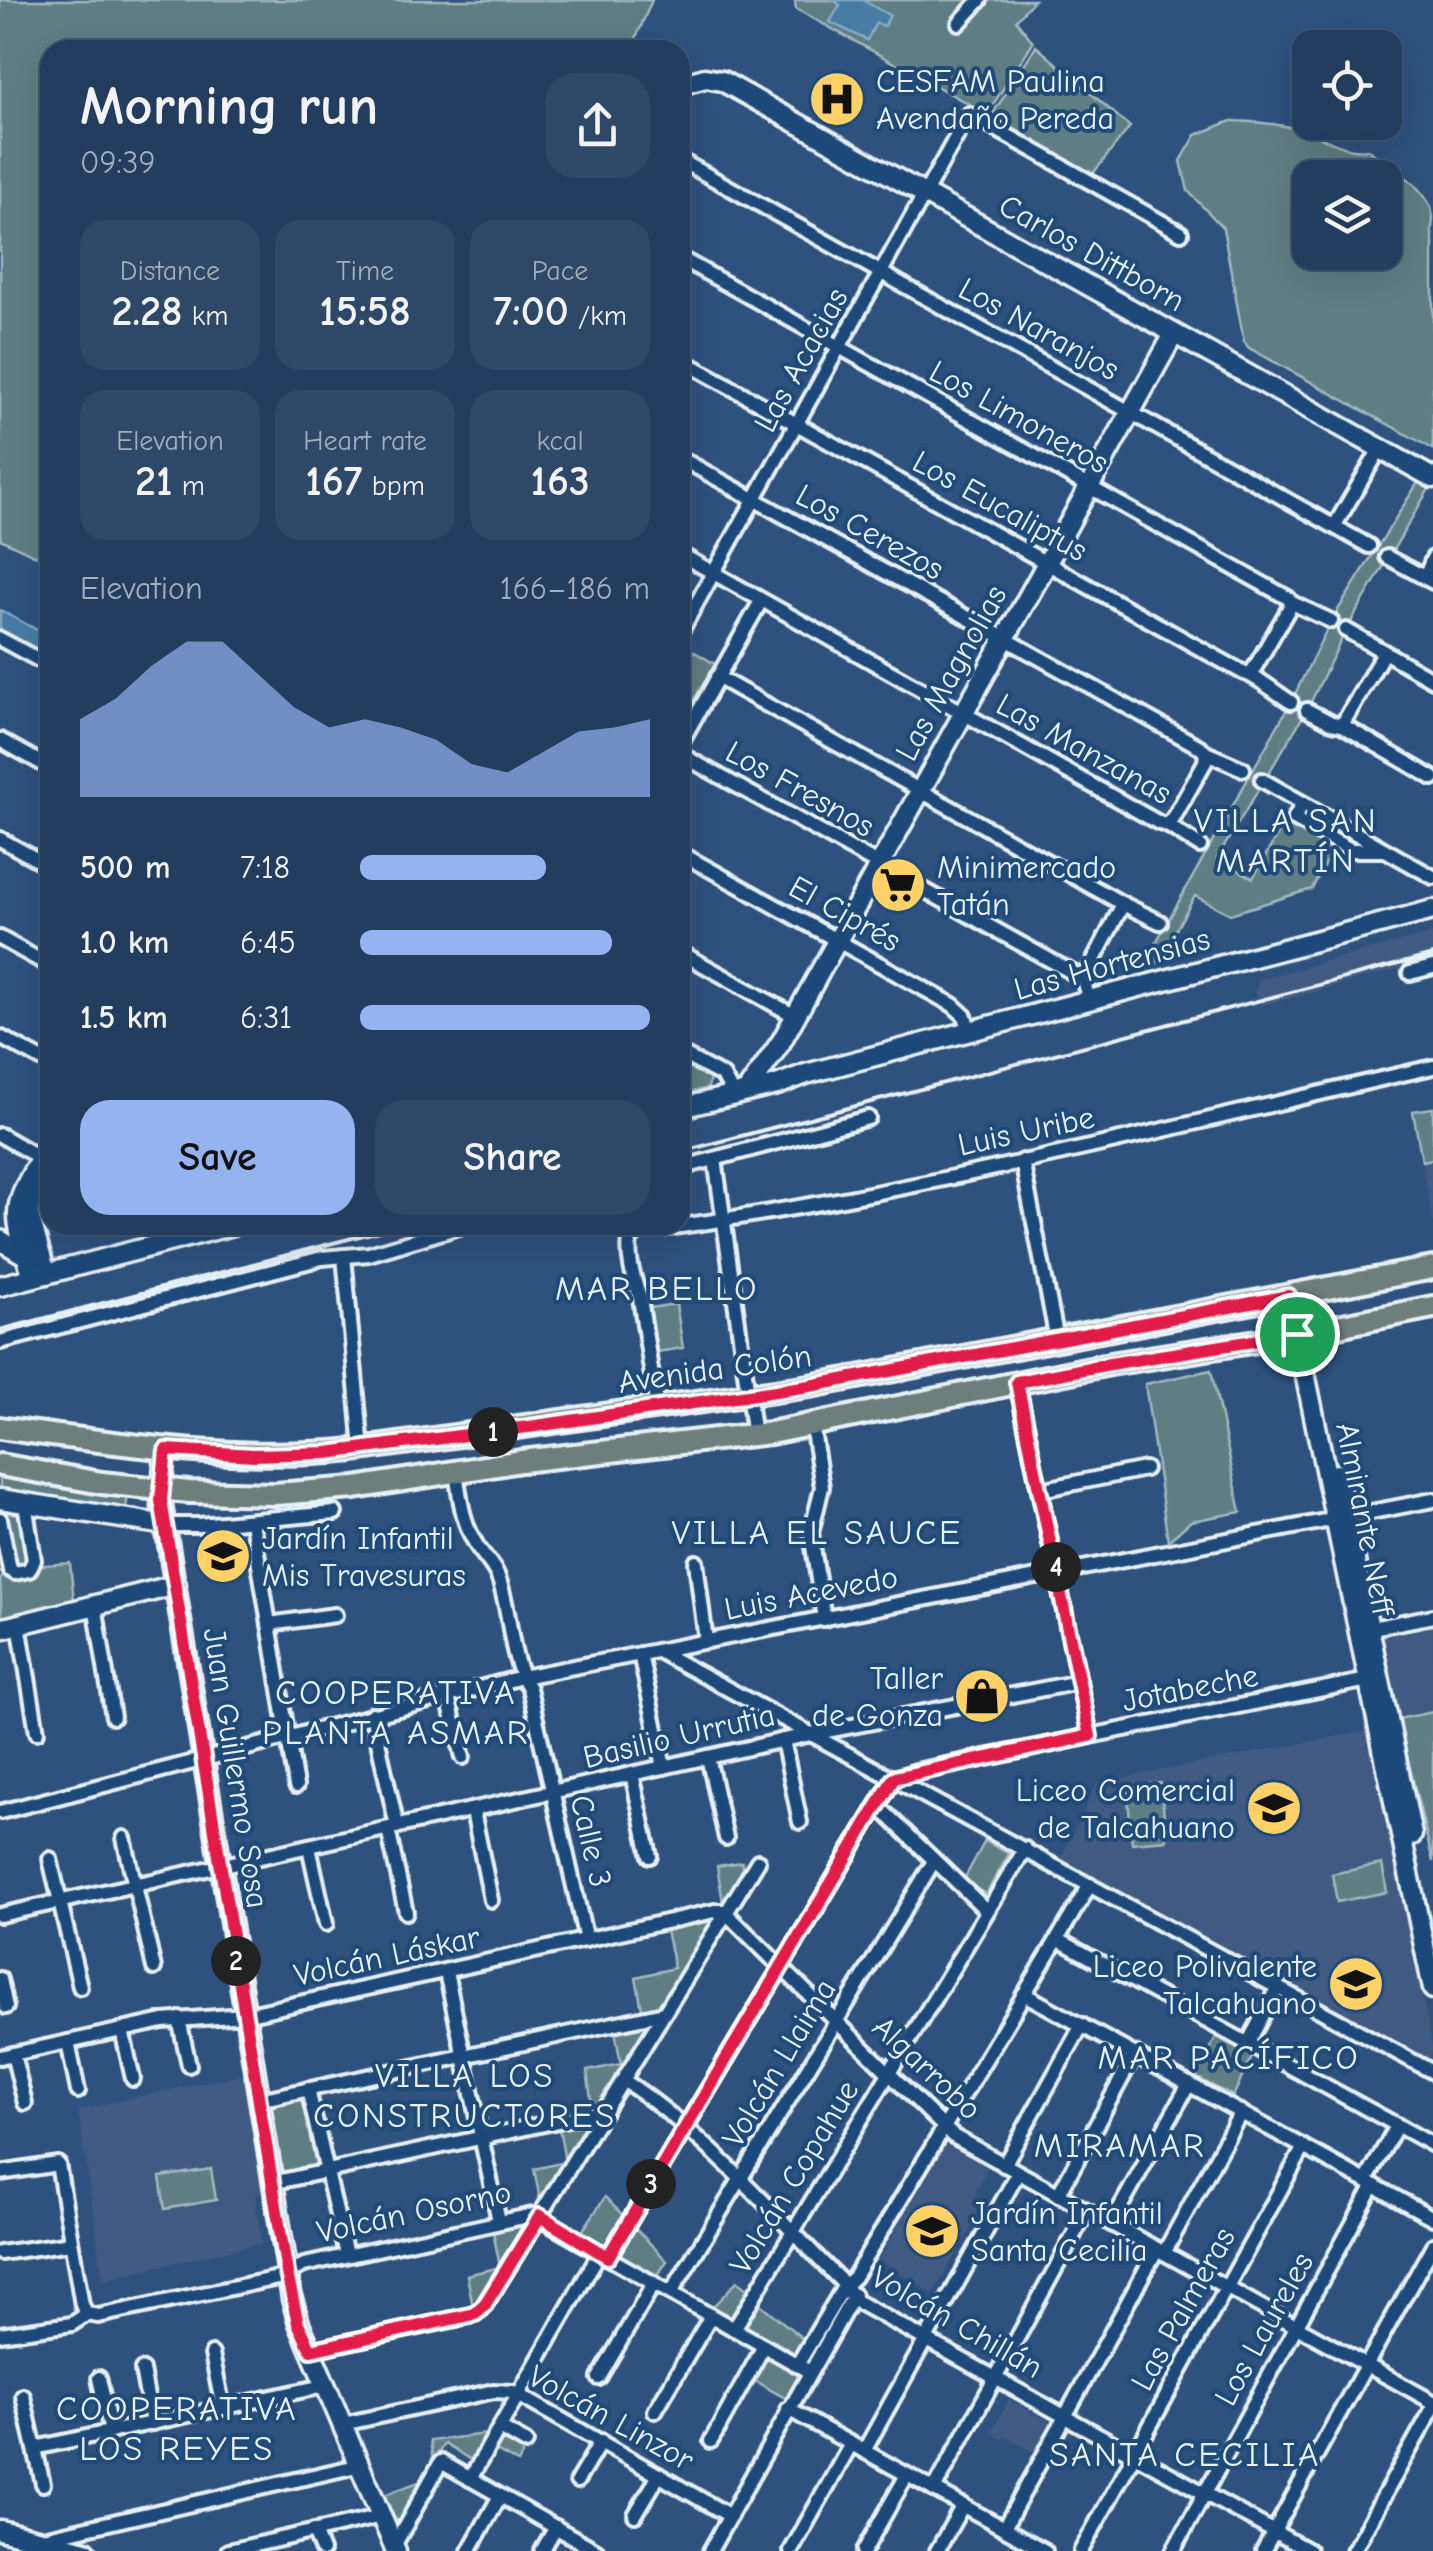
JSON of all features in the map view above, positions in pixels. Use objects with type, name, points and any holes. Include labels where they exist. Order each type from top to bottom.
[{"type":"main road","name":"Avenida Colón","points":[[0,1428],[166,1450],[272,1455],[362,1449],[748,1396],[1433,1268]]},
{"type":"main road","name":"Avenida Colón","points":[[0,1465],[160,1490],[232,1494],[383,1484],[521,1461],[754,1436],[1110,1364],[1433,1307]]},
{"type":"street","points":[[959,23],[980,0]]},
{"type":"street","name":"Carlos Dittborn","points":[[690,82],[705,78],[722,81],[1433,478]]},
{"type":"street","name":"Las Acacias","points":[[690,615],[969,114],[1181,234]]},
{"type":"street","name":"Los Naranjos","points":[[690,166],[1369,546]]},
{"type":"street","name":"Los Limoneros","points":[[690,264],[1288,598],[1292,604],[1331,622]]},
{"type":"street","name":"Las Magnolias","points":[[774,1073],[780,1042],[1174,334]]},
{"type":"street","name":"Los Eucaliptus","points":[[690,365],[1251,674],[1291,702]]},
{"type":"street","points":[[1335,525],[1380,448]]},
{"type":"street","name":"Los Cerezos","points":[[690,463],[1200,746],[1206,753],[1243,770]]},
{"type":"street","points":[[1387,556],[1430,578],[1433,558]]},
{"type":"street","name":"Las Manzanas","points":[[690,560],[1158,823],[1167,824],[1200,846]]},
{"type":"street","points":[[690,726],[761,602]]},
{"type":"street","points":[[1251,674],[1292,604]]},
{"type":"street","points":[[1346,630],[1433,680]]},
{"type":"street","points":[[0,639],[40,661]]},
{"type":"street","points":[[1342,725],[1382,654]]},
{"type":"street","points":[[717,677],[1160,922]]},
{"type":"street","points":[[1307,710],[1332,724],[1342,725],[1433,778]]},
{"type":"street","points":[[0,740],[40,762]]},
{"type":"street","points":[[1167,824],[1173,820],[1206,753]]},
{"type":"street","name":"Los Fresnos","points":[[690,760],[1084,980]]},
{"type":"street","points":[[1262,780],[1433,877]]},
{"type":"street","points":[[0,839],[40,861]]},
{"type":"street","name":"El Ciprés","points":[[690,859],[958,1008],[968,1021],[970,1032]]},
{"type":"street","points":[[1088,1000],[1084,980],[1123,904]]},
{"type":"street","name":"Las Hortensias","points":[[690,1105],[740,1092],[774,1073],[806,1074],[1433,910]]},
{"type":"street","points":[[0,938],[40,960]]},
{"type":"street","points":[[690,958],[795,1016]]},
{"type":"street","points":[[1410,973],[1433,967]]},
{"type":"street","points":[[0,1036],[40,1058]]},
{"type":"street","points":[[690,1058],[723,1076],[740,1092]]},
{"type":"street","name":"Luis Uribe","points":[[690,1225],[1022,1162],[1433,1067]]},
{"type":"street","points":[[690,1166],[868,1118]]},
{"type":"street","points":[[0,1136],[40,1160]]},
{"type":"street","points":[[716,1159],[754,1436]]},
{"type":"street","points":[[1022,1162],[1057,1340]]},
{"type":"street","points":[[0,1228],[40,1174]]},
{"type":"street","points":[[39,1276],[29,1214],[40,1181]]},
{"type":"street","points":[[16,1207],[16,1226],[26,1255],[39,1276]]},
{"type":"street","points":[[0,1286],[160,1235]]},
{"type":"street","points":[[0,1342],[322,1258],[369,1254],[433,1235]]},
{"type":"street","name":"Luis Uribe","points":[[635,1235],[630,1239],[634,1282],[640,1298],[657,1409]]},
{"type":"street","points":[[0,1240],[26,1255]]},
{"type":"street","points":[[344,1256],[362,1449]]},
{"type":"street","name":"Almirante Neff","points":[[1294,1295],[1374,1679],[1433,1989]]},
{"type":"street","points":[[1017,1382],[1090,1736]]},
{"type":"street","points":[[812,1424],[822,1488],[811,1534],[824,1619]]},
{"type":"street","name":"Juan Guillermo Sosa","points":[[166,1450],[160,1490],[287,2273],[298,2323],[395,2548]]},
{"type":"street","points":[[1040,1490],[1145,1469]]},
{"type":"street","name":"Calle 3","points":[[456,1472],[460,1509],[502,1588],[522,1677],[530,1688],[586,1940]]},
{"type":"street","points":[[0,1499],[166,1525],[334,1514]]},
{"type":"street","name":"Luis Acevedo","points":[[0,1812],[522,1677],[1433,1500]]},
{"type":"street","points":[[0,1519],[10,1570],[29,1570],[34,1563],[24,1503]]},
{"type":"street","points":[[259,1521],[270,1624],[296,1786]]},
{"type":"street","points":[[696,1562],[706,1642]]},
{"type":"street","points":[[0,1629],[176,1585]]},
{"type":"street","points":[[95,1605],[113,1717]]},
{"type":"street","points":[[270,1624],[335,1615]]},
{"type":"street","points":[[1364,1630],[1433,1616]]},
{"type":"street","points":[[19,1624],[37,1732]]},
{"type":"street","points":[[658,1651],[1433,2072]]},
{"type":"street","points":[[640,1654],[664,1767]]},
{"type":"street","name":"Almirante Neff","points":[[1374,1679],[1433,1933]]},
{"type":"street","name":"Jotabeche","points":[[894,1778],[1374,1679]]},
{"type":"street","name":"Basilio Urrutia","points":[[0,1915],[783,1740],[1079,1682]]},
{"type":"street","points":[[447,1694],[463,1757]]},
{"type":"street","points":[[372,1714],[406,1912]]},
{"type":"street","points":[[783,1740],[800,1822]]},
{"type":"street","points":[[708,1757],[726,1838]]},
{"type":"street","points":[[632,1774],[650,1856]]},
{"type":"street","points":[[470,2479],[894,1778]]},
{"type":"street","points":[[878,1806],[987,1911]]},
{"type":"street","points":[[473,1810],[491,1900]]},
{"type":"street","points":[[124,1838],[154,1968]]},
{"type":"street","points":[[308,1847],[326,1924]]},
{"type":"street","name":"Volcán Copahue","points":[[734,2329],[1024,1849]]},
{"type":"street","points":[[50,1860],[80,1987]]},
{"type":"street","points":[[311,2350],[479,2312],[758,1861]]},
{"type":"street","name":"Volcán Llaima","points":[[671,2292],[934,1861]]},
{"type":"street","points":[[796,2364],[1090,1884]]},
{"type":"street","name":"Volcán Láskar","points":[[7,2055],[179,2019],[245,2015],[715,1911],[726,1912]]},
{"type":"street","name":"Algarrobo","points":[[726,1912],[953,2136],[1433,2405]]},
{"type":"street","points":[[1057,1938],[1433,2144]]},
{"type":"street","points":[[446,1972],[500,2220]]},
{"type":"street","points":[[0,1979],[6,2006]]},
{"type":"street","points":[[1248,2043],[1278,1988]]},
{"type":"street","points":[[1024,1994],[1433,2218]]},
{"type":"street","points":[[259,2100],[664,2013]]},
{"type":"street","points":[[179,2019],[188,2064]]},
{"type":"street","points":[[1004,2165],[1082,2025]]},
{"type":"street","points":[[122,2030],[133,2079]]},
{"type":"street","points":[[68,2042],[78,2091]]},
{"type":"street","points":[[1058,2195],[1135,2054]]},
{"type":"street","points":[[7,2055],[25,2104]]},
{"type":"street","name":"Volcán Chillán","points":[[623,2080],[684,2128],[792,2233],[849,2281]]},
{"type":"street","points":[[1111,2224],[1189,2084]]},
{"type":"street","points":[[308,2089],[346,2255]]},
{"type":"street","points":[[272,2183],[604,2110]]},
{"type":"street","points":[[1004,2528],[1241,2112]]},
{"type":"street","name":"Los Laureles","points":[[1173,2551],[1296,2326],[1397,2125]]},
{"type":"street","name":"Las Palmeras","points":[[1081,2551],[1304,2147]]},
{"type":"street","points":[[0,2173],[58,2164],[82,2306],[87,2314]]},
{"type":"street","points":[[864,2451],[1018,2173]]},
{"type":"street","points":[[934,2490],[1087,2211]]},
{"type":"street","name":"Volcán Osorno","points":[[0,2334],[72,2324],[87,2314],[98,2316],[278,2278],[304,2264],[529,2215],[540,2216],[810,2372]]},
{"type":"street","points":[[0,2254],[71,2243]]},
{"type":"street","points":[[1264,2551],[1433,2244]]},
{"type":"street","points":[[710,2551],[854,2300],[849,2281]]},
{"type":"street","points":[[599,2378],[654,2283]]},
{"type":"street","name":"Volcán Chillán","points":[[854,2300],[1309,2551]]},
{"type":"street","points":[[655,2410],[711,2316]]},
{"type":"street","points":[[710,2441],[764,2346]]},
{"type":"street","points":[[212,2354],[223,2408]]},
{"type":"street","points":[[142,2370],[152,2423]]},
{"type":"street","points":[[99,2378],[111,2432]]},
{"type":"street","points":[[35,2448],[328,2386]]},
{"type":"street","name":"Volcán Linzor","points":[[343,2424],[494,2391],[518,2394],[730,2516]]},
{"type":"street","points":[[23,2396],[43,2484]]},
{"type":"street","points":[[1353,2551],[1433,2405]]},
{"type":"street","points":[[788,2410],[1045,2551]]},
{"type":"street","points":[[500,2428],[526,2442]]},
{"type":"street","points":[[577,2481],[601,2441]]},
{"type":"street","points":[[791,2551],[850,2444]]},
{"type":"street","points":[[395,2548],[441,2462],[597,2551]]},
{"type":"street","points":[[41,2538],[360,2465]]},
{"type":"street","points":[[864,2551],[906,2474]]},
{"type":"street","points":[[636,2515],[659,2475]]},
{"type":"street","points":[[468,2551],[500,2496]]},
{"type":"street","points":[[937,2551],[963,2506]]},
{"type":"street","points":[[228,2551],[262,2547],[382,2516]]},
{"type":"street","points":[[542,2551],[556,2528]]},
{"type":"street","points":[[0,2530],[86,2551]]},
{"type":"street","points":[[314,2532],[322,2551]]},
{"type":"street","points":[[1012,2551],[1020,2537]]},
{"type":"shaded area","points":[[834,0],[863,0],[890,16],[884,26],[876,23],[867,40],[830,22],[840,5]]},
{"type":"shaded area","points":[[0,610],[40,632],[40,651],[0,629]]},
{"type":"shaded area","points":[[1433,933],[1433,960],[1261,1006],[1255,994],[1259,979]]},
{"type":"shaded area","points":[[1433,1106],[1433,1224],[1412,1111]]},
{"type":"shaded area","points":[[1433,1621],[1433,1712],[1398,1719],[1378,1633]]},
{"type":"shaded area","points":[[1366,1731],[1433,2048],[1430,2059],[1061,1858],[1097,1783]]},
{"type":"shaded area","points":[[242,2074],[263,2193],[255,2195],[262,2243],[103,2279],[78,2110]]},
{"type":"shaded area","name":"Jardín Infantil Santa Cecilia","points":[[951,2144],[988,2168],[975,2194],[986,2203],[933,2294],[879,2260],[942,2149]]},
{"type":"shaded area","points":[[1009,2399],[1052,2424],[1036,2454],[1006,2436],[1003,2440],[991,2433]]},
{"type":"green space","points":[[0,0],[652,0],[635,40],[40,40],[40,556],[0,539]]},
{"type":"green space","points":[[795,0],[1034,0],[1016,20],[1033,42],[987,114],[796,9]]},
{"type":"green space","points":[[1036,46],[1130,127],[1091,176],[992,115]]},
{"type":"green space","points":[[1231,121],[1292,128],[1292,140],[1325,140],[1367,149],[1382,160],[1292,160],[1292,270],[1402,270],[1402,174],[1425,196],[1433,217],[1433,449],[1249,348],[1244,342],[1223,228],[1188,191],[1181,161],[1196,135]]},
{"type":"green space","points":[[1424,473],[1433,482],[1346,630],[1307,710],[1217,858],[1253,878],[1284,823],[1332,849],[1312,889],[1230,914],[1195,896],[1157,963],[1146,960],[1291,702],[1331,621]]},
{"type":"green space","points":[[690,649],[715,664],[690,707]]},
{"type":"green space","points":[[690,1067],[710,1078],[708,1088],[690,1092]]},
{"type":"green space","points":[[1433,1108],[1433,1159],[1422,1161],[1413,1111]]},
{"type":"green space","points":[[676,1304],[683,1348],[657,1352],[650,1308]]},
{"type":"green space","points":[[1211,1370],[1241,1512],[1191,1521],[1168,1541],[1145,1384]]},
{"type":"green space","points":[[0,1474],[128,1496],[125,1513],[0,1491]]},
{"type":"green space","points":[[5,1512],[21,1514],[32,1566],[70,1563],[74,1601],[2,1620],[0,1579],[14,1568]]},
{"type":"green space","points":[[1433,1712],[1433,1862],[1398,1719]]},
{"type":"green space","points":[[1161,1783],[1166,1840],[1132,1843],[1127,1786]]},
{"type":"green space","points":[[985,1841],[1009,1854],[986,1894],[963,1881]]},
{"type":"green space","points":[[742,1862],[744,1879],[724,1908],[717,1866]]},
{"type":"green space","points":[[1382,1864],[1387,1892],[1337,1902],[1332,1874]]},
{"type":"green space","points":[[720,1914],[663,2010],[643,2015],[636,1977],[674,1968],[665,1925]]},
{"type":"green space","points":[[661,2015],[604,2110],[593,2112],[587,2071],[621,2064],[614,2025]]},
{"type":"green space","points":[[1218,2033],[1255,2051],[1233,2096],[1196,2077]]},
{"type":"green space","points":[[306,2093],[324,2169],[273,2181],[262,2101]]},
{"type":"green space","points":[[602,2112],[542,2210],[534,2169],[565,2162],[558,2122]]},
{"type":"green space","points":[[211,2169],[216,2200],[165,2209],[160,2177]]},
{"type":"green space","points":[[605,2197],[667,2261],[656,2278],[581,2233]]},
{"type":"green space","points":[[537,2218],[474,2313],[467,2275],[500,2267],[492,2226]]},
{"type":"green space","points":[[737,2281],[753,2294],[734,2326],[710,2310]]},
{"type":"green space","points":[[754,2299],[807,2342],[796,2362],[736,2328]]},
{"type":"green space","points":[[766,2353],[804,2374],[789,2400],[751,2379]]},
{"type":"green space","points":[[500,2431],[528,2445],[518,2463],[491,2448]]},
{"type":"green space","points":[[493,2433],[476,2463],[444,2444],[433,2462],[430,2441]]},
{"type":"green space","points":[[429,2478],[394,2543],[376,2498]]},
{"type":"railway","points":[[690,1149],[1433,955]]},
{"type":"railway","points":[[0,1330],[364,1235]]},
{"type":"place","name":"CESFAM Paulina Avendaño Pereda","points":[[837,99]]},
{"type":"place","name":"Minimercado Tatán","points":[[898,885]]},
{"type":"place","name":"Jardín Infantil Mis Travesuras","points":[[223,1556]]},
{"type":"place","name":"Taller de Gonza","points":[[982,1696]]},
{"type":"place","name":"Liceo Comercial de Talcahuano","points":[[1274,1808]]},
{"type":"place","name":"Liceo Polivalente Talcahuano","points":[[1356,1984]]},
{"type":"place","name":"Jardín Infantil Santa Cecilia","points":[[932,2231]]},
{"type":"district","name":"VILLA SAN MARTÍN","points":[[1286,840]]},
{"type":"district","name":"MAR BELLO","points":[[657,1288]]},
{"type":"district","name":"VILLA EL SAUCE","points":[[817,1532]]},
{"type":"district","name":"COOPERATIVA PLANTA ASMAR","points":[[396,1712]]},
{"type":"district","name":"MAR PACÍFICO","points":[[1229,2057]]},
{"type":"district","name":"VILLA LOS CONSTRUCTORES","points":[[465,2095]]},
{"type":"district","name":"MIRAMAR","points":[[1120,2145]]},
{"type":"district","name":"COOPERATIVA LOS REYES","points":[[177,2428]]},
{"type":"district","name":"SANTA CECILIA","points":[[1185,2454]]},
{"type":"route","points":[[1289,1296],[1297,1334],[1017,1382],[1090,1736],[894,1778],[608,2257],[540,2216],[479,2312],[311,2350],[298,2323],[287,2273],[161,1500],[166,1450],[254,1455],[327,1453],[536,1426],[810,1386],[1289,1296]]}]
